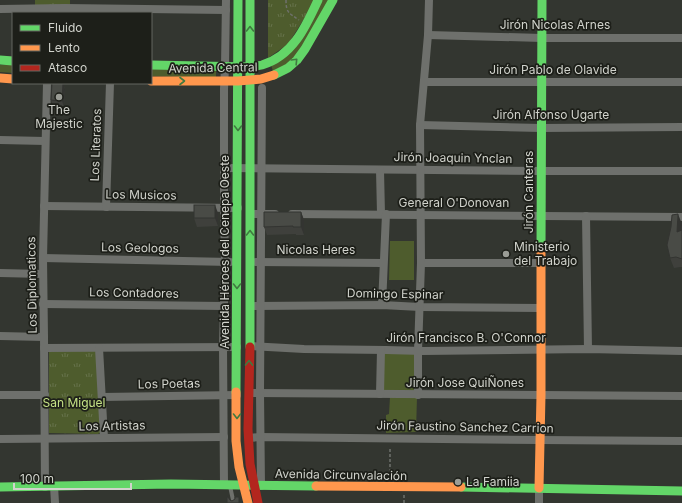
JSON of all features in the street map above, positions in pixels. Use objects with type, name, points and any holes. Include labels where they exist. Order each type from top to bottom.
[{"type":"main road","name":"Avenida Héroes del Cenepa Oeste","points":[[238,0],[236,441],[239,467],[248,503]]},
{"type":"main road","name":"Avenida Héroes del Cenepa Oeste","points":[[250,0],[250,346],[248,438],[250,464],[257,486],[258,503]]},
{"type":"main road","name":"Avenida Central","points":[[152,65],[250,68],[264,65],[284,54],[293,45],[318,0]]},
{"type":"main road","name":"Avenida Central","points":[[152,81],[250,81],[274,75],[288,68],[297,60],[333,0]]},
{"type":"main road","name":"Jirón Canteras","points":[[539,488],[542,263],[542,0]]},
{"type":"main road","points":[[0,60],[12,60]]},
{"type":"main road","points":[[0,78],[12,79]]},
{"type":"main road","name":"Avenida Circunvalación","points":[[0,487],[171,484],[682,491]]},
{"type":"street","points":[[226,0],[224,81],[225,262],[223,347],[224,437],[227,485]]},
{"type":"street","points":[[418,395],[420,307],[420,125],[428,35],[429,0]]},
{"type":"street","points":[[0,9],[46,11],[65,8],[226,10]]},
{"type":"street","name":"Jirón Nicolas Arnes","points":[[428,35],[542,38],[682,38]]},
{"type":"street","name":"Jirón Pablo de Olavide","points":[[424,82],[682,82]]},
{"type":"street","name":"Los Diplomaticos","points":[[47,84],[43,258],[45,396],[44,439],[49,486],[54,503]]},
{"type":"street","name":"Los Literatos","points":[[106,207],[110,84]]},
{"type":"street","points":[[257,486],[260,437],[262,88]]},
{"type":"street","name":"Jirón Alfonso Ugarte","points":[[420,125],[541,128],[682,127]]},
{"type":"street","points":[[0,140],[45,141]]},
{"type":"street","name":"Jirón Joaquin Ynclan","points":[[224,168],[682,171]]},
{"type":"street","points":[[380,170],[383,214],[382,305]]},
{"type":"street","name":"Los Musicos","points":[[44,206],[238,208]]},
{"type":"street","name":"General O'Donovan","points":[[250,214],[682,217]]},
{"type":"street","points":[[586,216],[588,349]]},
{"type":"street","name":"Los Geologos","points":[[43,258],[237,262]]},
{"type":"street","name":"Nicolas Heres","points":[[249,262],[383,263]]},
{"type":"street","points":[[420,263],[542,263]]},
{"type":"street","points":[[0,273],[43,274]]},
{"type":"street","name":"Los Contadores","points":[[44,304],[224,306]]},
{"type":"street","name":"Domingo Espinar","points":[[249,306],[382,305],[420,307],[541,308]]},
{"type":"street","points":[[0,336],[44,337]]},
{"type":"street","name":"Jirón Francisco B. O'Connor","points":[[250,346],[304,349],[418,351],[588,349],[682,351]]},
{"type":"street","points":[[44,348],[237,347]]},
{"type":"street","points":[[99,348],[104,438]]},
{"type":"street","points":[[380,394],[381,350]]},
{"type":"street","name":"Jirón Jose QuiÑones","points":[[249,393],[682,396]]},
{"type":"street","points":[[0,395],[45,396]]},
{"type":"street","name":"Los Poetas","points":[[102,397],[237,395]]},
{"type":"street","name":"Los Artistas","points":[[0,439],[224,437]]},
{"type":"street","name":"Jirón Faustino Sanchez Carrion","points":[[248,438],[682,441]]},
{"type":"street","name":"Jirón Canteras","points":[[539,488],[539,503]]},
{"type":"lane","points":[[227,485],[233,500]]},
{"type":"path","points":[[286,0],[287,11],[305,25]]},
{"type":"path","points":[[390,439],[390,487]]},
{"type":"green space","points":[[35,0],[70,0],[70,5],[35,7]]},
{"type":"green space","points":[[268,0],[316,0],[288,44],[268,58]]},
{"type":"green space","points":[[322,0],[329,0],[298,54],[290,63],[273,71],[271,65]]},
{"type":"green space","points":[[0,65],[12,65],[12,73],[0,72]]},
{"type":"green space","points":[[152,69],[216,70],[216,78],[152,76]]},
{"type":"green space","points":[[390,241],[414,241],[414,280],[389,280]]},
{"type":"green space","name":"San Miguel","points":[[49,351],[97,351],[101,432],[98,434],[49,433]]},
{"type":"green space","points":[[384,351],[418,352],[417,393],[384,392]]},
{"type":"green space","points":[[390,397],[417,397],[416,432],[386,433],[386,415],[389,414]]},
{"type":"building","points":[[52,84],[63,84],[62,101],[51,100]]},
{"type":"building","points":[[194,205],[215,205],[215,218],[194,218]]},
{"type":"building","points":[[264,212],[301,212],[301,227],[264,227]]},
{"type":"building","points":[[678,214],[677,232],[682,230],[682,259],[676,257],[670,258],[667,245],[672,215]]},
{"type":"building","points":[[227,497],[232,501],[235,497],[239,497],[239,503],[227,503]]},
{"type":"traffic: fast","points":[[236,392],[238,0]]},
{"type":"traffic: fast","points":[[250,0],[250,347]]},
{"type":"traffic: fast","points":[[152,65],[250,67],[273,61],[282,55],[297,39],[309,20],[318,0]]},
{"type":"traffic: fast","points":[[274,75],[288,68],[297,60],[305,49],[333,0]]},
{"type":"traffic: fast","points":[[541,248],[542,0]]},
{"type":"traffic: fast","points":[[0,60],[12,61]]},
{"type":"traffic: fast","points":[[0,487],[171,484],[316,486]]},
{"type":"traffic: fast","points":[[461,487],[682,491]]},
{"type":"traffic: slow","points":[[152,81],[238,81],[261,79],[274,75]]},
{"type":"traffic: slow","points":[[0,78],[12,79]]},
{"type":"traffic: slow","points":[[539,488],[541,395],[541,248]]},
{"type":"traffic: slow","points":[[236,392],[236,441],[239,467],[248,503]]},
{"type":"traffic: slow","points":[[316,486],[461,487]]},
{"type":"traffic: jam","points":[[250,347],[248,429],[250,464],[258,503]]},
{"type":"place","name":"The Majestic","points":[[59,97]]},
{"type":"place","name":"Ministerio del Trabajo","points":[[506,254]]},
{"type":"place","name":"La Famiia","points":[[458,482]]}]
